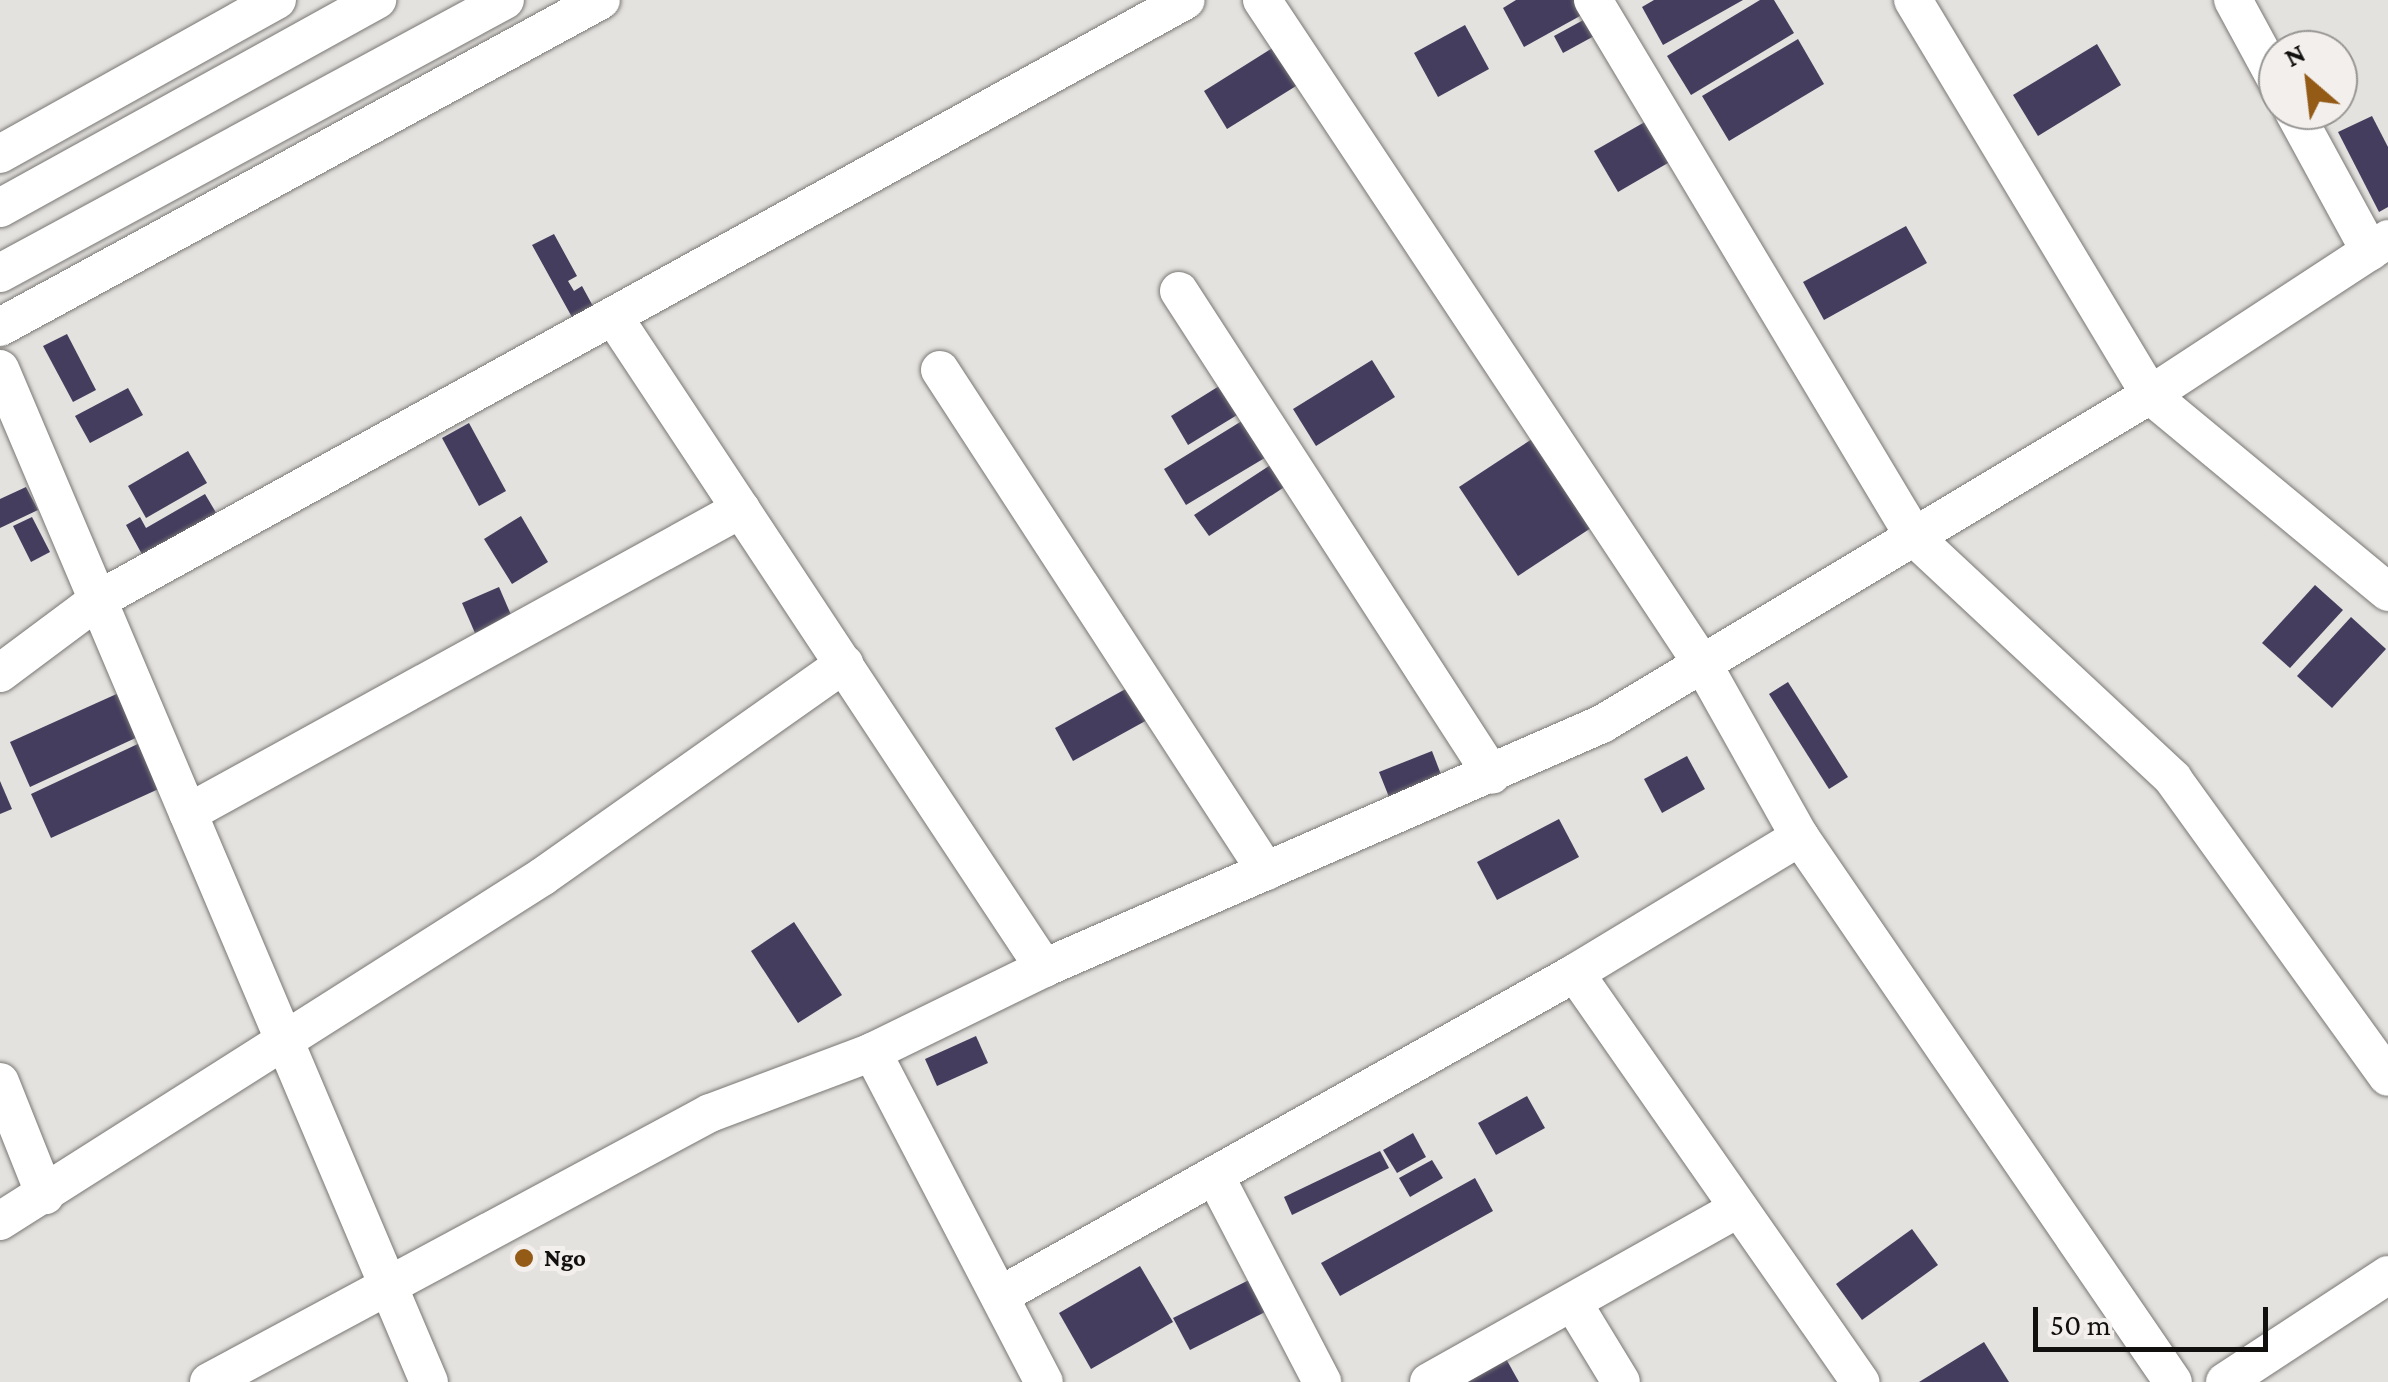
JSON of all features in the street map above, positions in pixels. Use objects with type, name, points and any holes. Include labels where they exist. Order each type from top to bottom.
[{"type":"street","points":[[0,154],[178,50],[277,0]]},
{"type":"street","points":[[0,208],[377,0]]},
{"type":"street","points":[[0,273],[505,0]]},
{"type":"street","points":[[0,327],[601,0]]},
{"type":"street","points":[[0,674],[98,600],[1186,0]]},
{"type":"street","points":[[1262,0],[1705,668],[1800,838],[2173,1382]]},
{"type":"street","points":[[1593,0],[1915,538],[2173,779],[2388,1077]]},
{"type":"street","points":[[1913,0],[2150,395],[2375,555],[2388,592]]},
{"type":"street","points":[[2233,0],[2258,46]]},
{"type":"street","points":[[178,50],[202,96]]},
{"type":"street","points":[[209,1382],[384,1283],[710,1113],[872,1052],[1044,968],[1492,774],[1705,668],[2150,395],[2379,245],[2306,130]]},
{"type":"street","points":[[1179,291],[1492,774]]},
{"type":"street","points":[[612,316],[1044,968]]},
{"type":"street","points":[[0,369],[429,1382]]},
{"type":"street","points":[[940,370],[1266,871]]},
{"type":"street","points":[[188,813],[741,508]]},
{"type":"street","points":[[0,1221],[542,877],[844,664]]},
{"type":"street","points":[[1002,1296],[1575,974],[1800,838]]},
{"type":"street","points":[[1575,974],[1735,1210],[1860,1382]]},
{"type":"street","points":[[872,1052],[1044,1382]]},
{"type":"street","points":[[0,1082],[45,1195]]},
{"type":"street","points":[[1216,1178],[1322,1382]]},
{"type":"street","points":[[1429,1382],[1735,1210]]},
{"type":"street","points":[[2225,1382],[2388,1274]]},
{"type":"street","points":[[1573,1303],[1621,1382]]},
{"type":"building","points":[[1516,0],[1595,0],[1598,6],[1524,47],[1503,8]]},
{"type":"building","points":[[1654,0],[1743,0],[1663,45],[1642,7]]},
{"type":"building","points":[[1760,0],[1774,0],[1794,33],[1691,95],[1667,56]]},
{"type":"building","points":[[1587,18],[1596,35],[1563,53],[1554,36]]},
{"type":"building","points":[[1465,25],[1489,69],[1438,97],[1414,53]]},
{"type":"building","points":[[1798,39],[1824,84],[1729,141],[1702,96]]},
{"type":"building","points":[[1282,42],[1296,86],[1227,129],[1204,91]]},
{"type":"building","points":[[2097,44],[2121,85],[2038,136],[2013,95]]},
{"type":"building","points":[[1657,115],[1680,156],[1618,192],[1594,151]]},
{"type":"building","points":[[2372,116],[2388,147],[2388,207],[2379,212],[2338,132],[2358,130],[2358,123]]},
{"type":"building","points":[[1906,226],[1927,263],[1824,320],[1803,282]]},
{"type":"building","points":[[554,234],[577,276],[568,281],[574,291],[582,286],[594,308],[573,319],[532,245]]},
{"type":"building","points":[[67,334],[96,390],[73,402],[43,346]]},
{"type":"building","points":[[1372,360],[1395,397],[1316,446],[1293,409]]},
{"type":"building","points":[[1224,383],[1242,412],[1188,445],[1171,416]]},
{"type":"building","points":[[128,388],[143,415],[90,443],[75,416]]},
{"type":"building","points":[[1245,419],[1268,456],[1186,505],[1164,469]]},
{"type":"building","points":[[469,423],[506,491],[479,506],[442,438]]},
{"type":"building","points":[[1535,437],[1594,526],[1518,576],[1459,487]]},
{"type":"building","points":[[188,451],[207,483],[146,518],[128,486]]},
{"type":"building","points":[[1272,464],[1286,486],[1209,536],[1194,515]]},
{"type":"building","points":[[26,487],[38,510],[0,528],[0,499]]},
{"type":"building","points":[[205,494],[218,516],[144,558],[126,525],[140,517],[146,528]]},
{"type":"building","points":[[521,516],[548,562],[512,584],[484,539]]},
{"type":"building","points":[[32,517],[50,552],[31,562],[13,526]]},
{"type":"building","points":[[2315,585],[2343,610],[2290,668],[2262,643]]},
{"type":"building","points":[[499,587],[512,617],[475,633],[462,603]]},
{"type":"building","points":[[2351,617],[2386,649],[2332,708],[2297,676]]},
{"type":"building","points":[[1140,681],[1158,714],[1073,761],[1055,728]]},
{"type":"building","points":[[1788,682],[1848,777],[1829,789],[1769,694]]},
{"type":"building","points":[[121,692],[142,735],[30,787],[10,742]]},
{"type":"building","points":[[142,742],[163,787],[51,838],[31,794]]},
{"type":"building","points":[[1432,751],[1442,777],[1389,797],[1379,772]]},
{"type":"building","points":[[1687,756],[1705,789],[1662,813],[1644,779]]},
{"type":"building","points":[[0,781],[12,809],[0,814]]},
{"type":"building","points":[[1559,819],[1579,857],[1497,900],[1477,862]]},
{"type":"building","points":[[794,922],[842,995],[798,1023],[751,951]]},
{"type":"building","points":[[976,1036],[988,1063],[937,1086],[925,1059]]},
{"type":"building","points":[[1527,1096],[1545,1128],[1496,1155],[1478,1123]]},
{"type":"building","points":[[1413,1133],[1426,1157],[1397,1173],[1383,1150]]},
{"type":"building","points":[[1380,1151],[1389,1168],[1292,1215],[1284,1197]]},
{"type":"building","points":[[1432,1160],[1443,1178],[1410,1197],[1399,1178]]},
{"type":"building","points":[[1475,1178],[1493,1211],[1340,1296],[1321,1263]]},
{"type":"building","points":[[1912,1229],[1938,1265],[1862,1320],[1836,1284]]},
{"type":"building","points":[[1140,1266],[1173,1322],[1091,1369],[1059,1313]]},
{"type":"building","points":[[1265,1272],[1281,1304],[1190,1350],[1173,1318]]},
{"type":"building","points":[[1984,1342],[2009,1382],[1919,1382]]},
{"type":"building","points":[[1505,1357],[1519,1382],[1461,1382]]},
{"type":"place","name":"Ngo","points":[[524,1258]]}]
